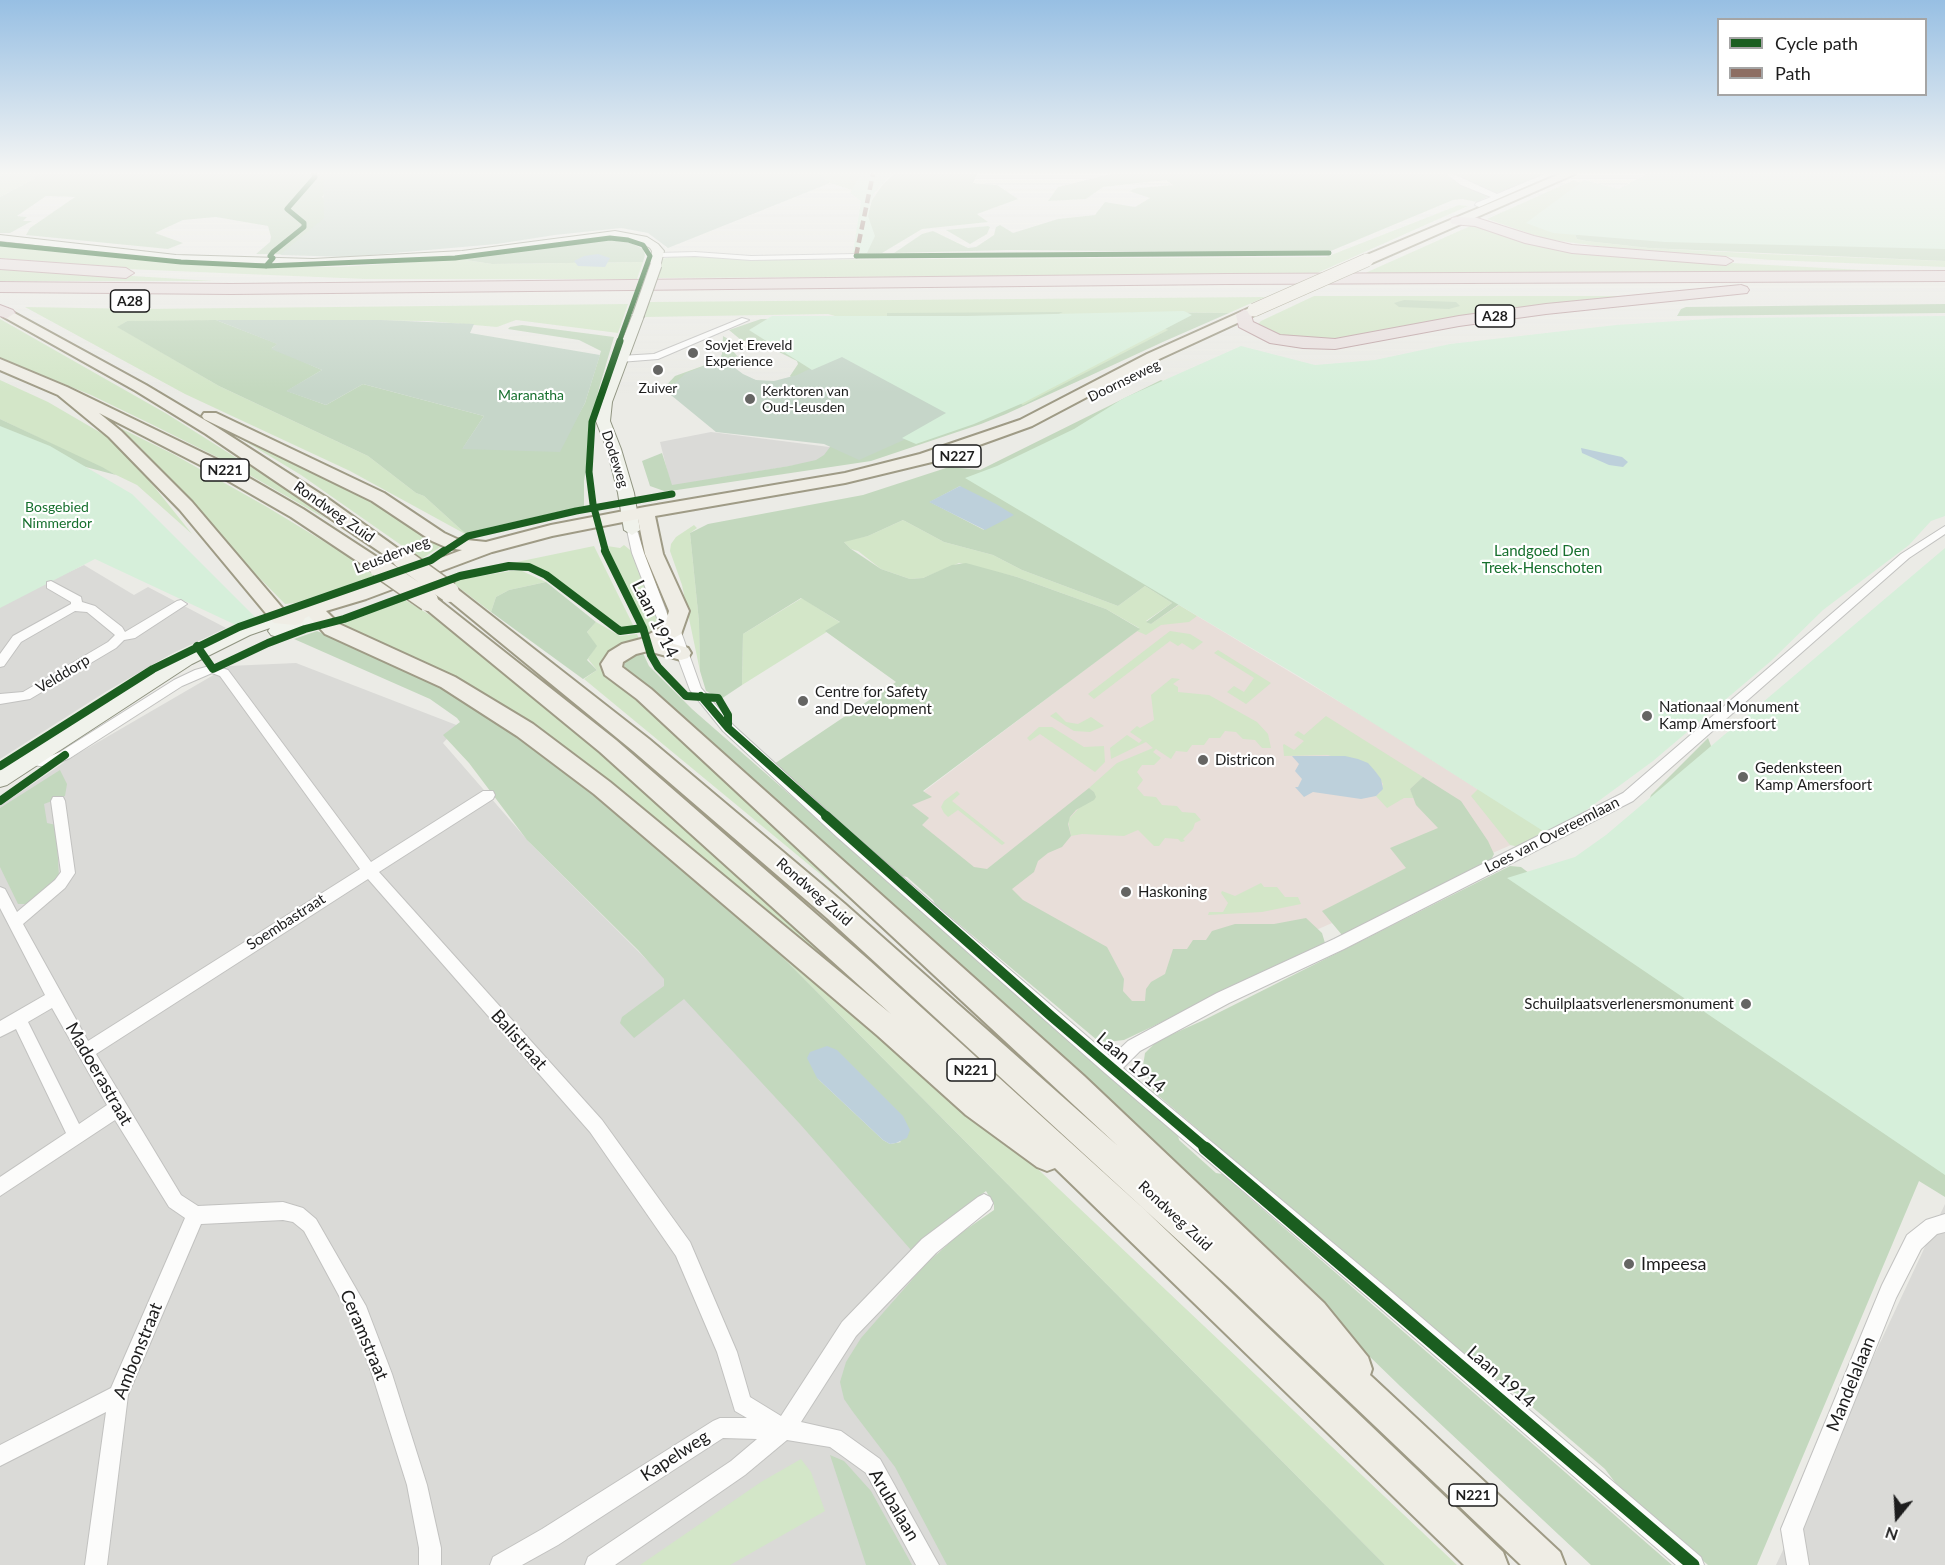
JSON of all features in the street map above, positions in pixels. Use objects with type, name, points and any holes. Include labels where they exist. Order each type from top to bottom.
[{"type":"highway","points":[[1565,247],[1632,255],[1750,263],[1945,269]]},
{"type":"highway","name":"A28","points":[[0,264],[348,287]]},
{"type":"highway","name":"A28","points":[[0,287],[231,289],[1180,279],[1945,276]]},
{"type":"highway","name":"A28","points":[[1248,316],[1276,339],[1303,344],[1335,344],[1459,321],[1546,309],[1750,289]]},
{"type":"highway","name":"A28","points":[[2,308],[1750,289],[1945,289]]},
{"type":"main road","name":"Doornseweg","points":[[639,521],[842,491],[921,470],[1033,426],[1199,344],[1248,316],[1397,247]]},
{"type":"main road","name":"Doornseweg","points":[[1248,316],[1275,310],[1416,247]]},
{"type":"main road","name":"Rondweg Zuid","points":[[2,308],[141,388],[282,476],[402,558],[439,597],[861,969],[1134,1221],[1490,1565]]},
{"type":"main road","name":"Rondweg Zuid","points":[[0,364],[62,390],[161,437],[259,489],[379,567],[439,597],[641,745],[836,911],[1095,1142],[1547,1565]]},
{"type":"main road","name":"N221","points":[[141,388],[201,411],[378,496],[438,537],[454,544],[486,548]]},
{"type":"main road","name":"N221","points":[[62,390],[115,434],[186,506],[281,618]]},
{"type":"main road","name":"Leusderweg","points":[[281,618],[351,598],[486,548],[551,531],[639,521]]},
{"type":"main road","name":"Leusderweg","points":[[320,616],[351,610],[517,554],[639,521]]},
{"type":"main road","name":"Laan 1914","points":[[639,521],[679,612],[674,629]]},
{"type":"main road","name":"Leusderweg","points":[[434,569],[517,554]]},
{"type":"main road","name":"Leusderweg","points":[[320,616],[351,598]]},
{"type":"main road","name":"N221","points":[[320,616],[332,628],[448,682],[525,730],[628,811],[976,1105],[1134,1221]]},
{"type":"main road","points":[[281,618],[320,616]]},
{"type":"main road","name":"N221","points":[[674,629],[648,644],[629,649],[616,657],[611,664],[612,670],[644,694],[985,1002],[1296,1297],[1313,1314],[1400,1425]]},
{"type":"main road","points":[[648,644],[681,653]]},
{"type":"street","points":[[79,247],[176,258],[313,262],[462,254],[515,247]]},
{"type":"street","points":[[654,247],[658,251],[657,260],[695,254],[751,258],[856,256]]},
{"type":"street","name":"Dodeweg","points":[[639,521],[604,426],[605,402],[657,260]]},
{"type":"street","points":[[620,359],[655,357],[745,320]]},
{"type":"street","name":"Loes van Overeemlaan","points":[[1111,1068],[1134,1046],[1223,998],[1340,944],[1628,797],[1905,556],[1945,529]]},
{"type":"street","points":[[51,585],[76,600],[76,606]]},
{"type":"street","name":"Velddorp","points":[[0,699],[26,696],[112,645],[121,636],[131,635],[181,604]]},
{"type":"street","points":[[0,663],[16,639],[76,606],[91,609],[118,630],[121,636]]},
{"type":"street","name":"Leusderweg","points":[[189,663],[320,616]]},
{"type":"street","name":"Leusderweg","points":[[0,780],[159,679],[244,631],[281,618]]},
{"type":"street","name":"Laan 1914","points":[[674,629],[696,690],[728,728],[1111,1068],[1389,1303],[1693,1565]]},
{"type":"street","name":"Leusderweg","points":[[31,760],[49,762],[65,755],[178,683],[213,669]]},
{"type":"street","name":"Balistraat","points":[[213,669],[224,673],[368,869],[596,1126],[683,1249],[727,1352],[742,1404],[784,1429]]},
{"type":"street","name":"Soembastraat","points":[[85,1052],[368,869],[488,795]]},
{"type":"street","points":[[15,922],[60,884],[69,873],[58,801]]},
{"type":"street","name":"Madoerastraat","points":[[0,893],[33,960],[118,1108],[175,1201],[196,1215]]},
{"type":"street","points":[[0,1030],[54,998]]},
{"type":"street","points":[[19,1019],[76,1136]]},
{"type":"street","points":[[0,1187],[118,1108]]},
{"type":"street","points":[[596,1565],[738,1468],[784,1429],[849,1329],[929,1246],[984,1203]]},
{"type":"street","name":"Ceramstraat","points":[[196,1215],[284,1211],[297,1214],[310,1225],[358,1312],[382,1374],[417,1485],[430,1548],[430,1565]]},
{"type":"street","name":"Ambonstraat","points":[[96,1565],[118,1395],[196,1215]]},
{"type":"street","name":"Mandelalaan","points":[[1798,1565],[1792,1529],[1889,1292],[1914,1242],[1932,1226],[1945,1223]]},
{"type":"street","points":[[0,1455],[118,1395]]},
{"type":"street","name":"Kapelweg","points":[[501,1565],[550,1537],[720,1428],[784,1429]]},
{"type":"street","name":"Arubalaan","points":[[784,1429],[834,1438],[873,1466],[928,1565]]},
{"type":"shaded area","points":[[711,432],[837,448],[838,458],[671,486],[660,442]]},
{"type":"shaded area","points":[[84,565],[134,595],[148,587],[226,628],[171,654],[107,691],[0,759],[0,586],[25,592]]},
{"type":"shaded area","points":[[1179,605],[1378,725],[1543,831],[1135,1009],[898,811],[1139,629],[1151,624]]},
{"type":"shaded area","points":[[296,663],[459,726],[443,743],[530,843],[929,1242],[1163,1565],[0,1565],[0,806],[69,759],[229,666]]},
{"type":"shaded area","points":[[1945,1204],[1945,1565],[1776,1565]]},
{"type":"green space","points":[[0,247],[10,247],[237,267],[340,267],[459,259],[492,264],[643,262],[637,279],[365,279],[103,268],[0,258]]},
{"type":"green space","points":[[148,247],[173,247],[168,249]]},
{"type":"green space","points":[[264,247],[455,247],[356,255],[256,254]]},
{"type":"green space","points":[[289,247],[462,247],[348,257],[280,255]]},
{"type":"green space","points":[[554,247],[639,247],[643,249],[645,255],[643,262],[492,264],[459,259]]},
{"type":"green space","points":[[854,247],[870,247],[867,253],[853,253]]},
{"type":"green space","points":[[860,247],[892,247],[882,253],[858,254]]},
{"type":"green space","points":[[903,247],[1340,247],[1326,253],[1010,250],[894,253]]},
{"type":"green space","points":[[1351,247],[1376,247],[1315,274],[656,278],[663,259],[671,256],[748,260],[1326,257]]},
{"type":"green space","points":[[1423,247],[1588,247],[1695,261],[1938,274],[1363,274]]},
{"type":"green space","points":[[1605,247],[1945,261],[1945,267],[1771,260]]},
{"type":"green space","points":[[1640,247],[1945,247],[1945,261]]},
{"type":"green space","points":[[1866,247],[1945,247],[1945,249]]},
{"type":"green space","points":[[0,267],[100,274],[214,281],[0,281]]},
{"type":"green space","points":[[1314,296],[1648,296],[1330,342],[1278,335],[1259,327],[1258,324],[1261,321]]},
{"type":"green space","points":[[1265,297],[1229,313],[1132,312],[1169,330],[1023,406],[972,376],[887,318],[828,314],[644,317],[649,302]]},
{"type":"green space","points":[[1404,300],[1456,302],[1460,306],[1449,309],[1399,307],[1394,303]]},
{"type":"green space","points":[[628,304],[618,333],[516,320],[497,327],[428,321],[320,320],[127,321],[118,327],[219,386],[368,456],[416,493],[424,496],[467,535],[350,471],[185,394],[25,307],[141,309]]},
{"type":"green space","points":[[1945,304],[1945,313],[1677,316],[1681,309],[1686,307]]},
{"type":"green space","points":[[1184,311],[1192,315],[1023,403],[974,424],[916,444],[902,438],[946,413],[842,357],[812,370],[749,330],[772,316],[967,316]]},
{"type":"green space","points":[[1063,312],[1031,327],[973,377],[1023,405],[1168,330],[1130,312],[1229,313],[1006,414],[871,461],[677,490],[664,491],[650,486],[642,461],[662,453],[672,485],[816,460],[824,455],[833,443],[790,376],[798,364],[797,361],[763,344],[741,340],[729,330],[761,319],[887,318],[887,313]]},
{"type":"green space","name":"Landgoed Den Treek-Henschoten","points":[[1945,316],[1945,516],[1931,521],[1909,545],[1823,610],[1771,661],[1653,761],[1551,836],[1302,678],[965,478],[997,466],[1074,429],[1124,398],[1241,346],[1315,365],[1375,360],[1450,344],[1616,325],[1723,318]]},
{"type":"green space","points":[[0,319],[167,414],[284,488],[328,520],[225,461],[151,424],[91,395],[0,358]]},
{"type":"green space","points":[[216,320],[278,344],[272,348],[322,370],[287,391],[326,405],[363,384],[484,416],[463,448],[576,419],[585,403],[601,351],[579,340],[508,329],[510,327],[522,325],[614,337],[598,392],[593,419],[584,481],[584,506],[491,527],[467,535],[424,496],[416,493],[368,456],[219,386],[117,327],[127,321]]},
{"type":"green space","name":"Maranatha","points":[[216,320],[381,320],[474,324],[470,333],[600,355],[585,403],[560,452],[462,449],[484,416],[363,384],[326,405],[286,391],[322,370],[271,349],[277,344]]},
{"type":"green space","points":[[723,336],[735,343],[733,351],[738,357],[679,383],[667,394],[662,390],[675,376],[719,360],[722,354]]},
{"type":"green space","points":[[842,353],[955,417],[859,460],[824,444],[716,432],[666,391],[686,373],[723,359],[743,374],[756,380],[774,381],[797,375]]},
{"type":"green space","points":[[0,380],[48,402],[108,437],[140,469],[192,534],[137,485],[0,419]]},
{"type":"green space","points":[[1161,380],[1222,410],[1211,582],[1151,624],[1146,622],[1172,603],[1145,586],[1118,606],[1022,570],[993,555],[944,542],[903,520],[868,536],[844,542],[881,569],[910,579],[923,578],[952,565],[966,563],[1017,577],[1106,609],[1140,629],[923,791],[932,797],[912,805],[929,818],[922,825],[974,867],[987,869],[1089,788],[1094,792],[1096,797],[1094,800],[1076,810],[1070,817],[1068,824],[1071,836],[1062,847],[1048,853],[1038,861],[1034,872],[1012,889],[1023,900],[1107,947],[1124,979],[1123,991],[1132,1001],[1145,1001],[1146,989],[1151,982],[1165,974],[1173,949],[1187,949],[1193,940],[1206,940],[1212,931],[1235,924],[1274,924],[1306,918],[1322,933],[1325,943],[1124,1040],[1107,1042],[1097,1040],[935,904],[907,877],[902,876],[855,836],[774,764],[896,682],[825,631],[840,622],[801,598],[743,634],[742,685],[721,699],[706,691],[700,671],[699,622],[690,533],[708,524],[863,495],[949,467],[980,470]],"holes":[[[960,486],[984,530],[930,502]]]},
{"type":"green space","points":[[0,419],[102,467],[116,475],[0,450]]},
{"type":"green space","name":"Bosgebied Nimmerdor","points":[[0,426],[50,446],[132,494],[257,619],[238,626],[95,559],[0,608]]},
{"type":"green space","points":[[220,426],[310,466],[390,511],[442,546],[421,559],[301,475]]},
{"type":"green space","points":[[120,428],[173,454],[267,507],[361,564],[374,576],[295,603],[285,604],[225,543],[142,449]]},
{"type":"green space","points":[[903,520],[944,542],[993,555],[1022,570],[1118,606],[1145,586],[1172,603],[1146,621],[1151,624],[1179,605],[1197,616],[1189,622],[1161,625],[1146,635],[1137,631],[1139,628],[1106,609],[1017,577],[959,563],[923,578],[910,579],[881,569],[843,541],[868,536]]},
{"type":"green space","points":[[694,525],[697,528],[690,533],[699,622],[700,671],[682,585],[670,551],[671,544],[676,537]]},
{"type":"green space","points":[[624,545],[635,554],[662,627],[650,636],[607,546],[620,548]]},
{"type":"green space","points":[[594,546],[634,627],[622,629],[546,571],[518,564],[488,568]]},
{"type":"green space","points":[[1945,548],[1945,1175],[1507,878],[1575,857],[1606,835]]},
{"type":"green space","points":[[522,571],[546,582],[509,590],[496,597],[491,612],[450,581]]},
{"type":"green space","points":[[546,582],[596,622],[587,632],[597,646],[587,660],[597,670],[583,679],[491,612],[496,597],[509,590]]},
{"type":"green space","points":[[802,598],[841,623],[742,685],[743,634]]},
{"type":"green space","points":[[405,600],[463,639],[593,747],[985,1098],[874,1009],[340,625]]},
{"type":"green space","points":[[596,622],[620,636],[637,634],[639,639],[622,644],[603,657],[600,667],[605,677],[672,727],[980,1011],[819,873],[584,679],[597,670],[588,659],[596,646],[587,632]]},
{"type":"green space","points":[[317,631],[443,685],[545,751],[725,899],[1385,1565],[947,1565],[895,1467],[844,1399],[840,1382],[846,1362],[861,1338],[925,1265],[958,1235],[994,1210],[994,1205],[986,1191],[911,1250],[800,1124],[684,999],[634,1038],[620,1023],[622,1017],[664,986],[664,979],[638,950],[527,840],[469,763],[443,735],[460,722],[457,718],[430,699],[294,639]],"holes":[[[817,1078],[901,1142],[890,1144],[883,1140]]]},
{"type":"green space","points":[[1170,631],[1190,634],[1203,642],[1193,650],[1182,643],[1178,646],[1170,641],[1094,699],[1088,694]]},
{"type":"green space","points":[[1218,650],[1271,683],[1246,704],[1227,692],[1234,686],[1244,692],[1254,678],[1214,653]]},
{"type":"green space","points":[[642,651],[649,666],[692,709],[1147,1107],[1216,1173],[1222,1174],[1672,1565],[1591,1565],[1400,1386],[1227,1218],[784,808],[624,669],[625,660],[632,654]]},
{"type":"green space","points":[[1172,678],[1180,679],[1173,684],[1178,687],[1178,692],[1209,695],[1257,722],[1268,734],[1271,748],[1262,748],[1255,740],[1243,739],[1236,732],[1225,731],[1220,738],[1209,738],[1204,745],[1192,745],[1187,752],[1176,751],[1171,759],[1156,749],[1153,752],[1161,758],[1154,765],[1142,765],[1137,772],[1143,780],[1137,788],[1144,796],[1156,797],[1162,805],[1177,806],[1182,812],[1195,813],[1201,820],[1195,823],[1193,829],[1183,839],[1185,841],[1165,838],[1159,846],[1154,846],[1138,830],[1124,836],[1082,834],[1071,836],[1068,820],[1094,792],[1089,788],[1117,763],[1153,748],[1146,742],[1111,759],[1110,748],[1127,735],[1139,743],[1142,740],[1130,732],[1137,726],[1140,728],[1154,720],[1151,695]]},
{"type":"green space","points":[[1056,712],[1066,722],[1078,724],[1091,717],[1104,726],[1090,732],[1074,731],[1050,716]]},
{"type":"green space","points":[[1326,716],[1423,777],[1410,789],[1414,798],[1404,798],[1387,808],[1376,796],[1380,793],[1383,784],[1375,771],[1328,755],[1284,756],[1284,744],[1294,750],[1304,741],[1294,735],[1298,731],[1304,735]]},
{"type":"green space","points":[[1039,727],[1052,727],[1084,747],[1104,746],[1105,762],[1095,772],[1040,734],[1030,741],[1027,738]]},
{"type":"green space","points":[[1708,738],[1714,754],[1945,942],[1945,1197],[1919,1181],[1757,1565],[1708,1565],[1623,1493],[1605,1469],[1524,1400],[1457,1350],[1154,1092],[1143,1066],[1145,1053],[1157,1041],[1204,1020],[1510,866],[1521,867],[1641,947],[1646,810],[1651,795]]},
{"type":"green space","points":[[60,770],[67,784],[65,796],[44,804],[47,823],[56,825],[59,877],[27,904],[18,904],[0,867],[0,808]]},
{"type":"green space","points":[[1423,777],[1461,801],[1488,841],[1494,854],[1490,862],[1342,935],[1322,911],[1406,868],[1390,848],[1438,828],[1416,805],[1410,789]]},
{"type":"green space","points":[[1479,788],[1544,829],[1542,834],[1519,847],[1510,845],[1471,796]]},
{"type":"green space","points":[[957,791],[960,794],[952,801],[1005,843],[1002,845],[958,810],[948,817],[944,813],[941,807],[944,801]]},
{"type":"green space","points":[[1261,883],[1264,887],[1277,887],[1285,897],[1298,897],[1301,904],[1262,912],[1208,915],[1209,912],[1223,912],[1228,903],[1222,891],[1235,896]]},
{"type":"green space","points":[[739,913],[1005,1138],[1457,1565],[1385,1565]]},
{"type":"green space","points":[[830,1455],[844,1461],[871,1491],[912,1565],[866,1565]]},
{"type":"green space","points":[[801,1459],[811,1472],[825,1511],[730,1565],[640,1565],[761,1482]]},
{"type":"water","points":[[598,254],[610,258],[605,267],[578,266],[574,261],[584,256]]},
{"type":"water","points":[[1581,448],[1622,457],[1628,462],[1623,467],[1609,465],[1582,453]]},
{"type":"water","points":[[960,486],[1014,515],[985,530],[929,502]]},
{"type":"water","points":[[1292,756],[1345,756],[1358,759],[1368,763],[1375,771],[1381,779],[1383,789],[1376,796],[1361,799],[1313,792],[1304,797],[1295,787],[1298,787],[1302,779],[1295,771],[1299,764]]},
{"type":"water","points":[[827,1046],[837,1050],[903,1116],[910,1130],[907,1138],[890,1144],[883,1140],[817,1078],[807,1058],[810,1052]]},
{"type":"marked path","points":[[856,256],[858,247]]},
{"type":"cycle path","points":[[31,247],[181,262],[266,266],[455,258],[540,247]]},
{"type":"cycle path","points":[[266,266],[273,258],[270,256],[279,247]]},
{"type":"cycle path","points":[[644,247],[650,256],[648,266],[600,394],[592,422],[589,472],[593,504],[603,547],[643,628],[651,655],[658,667],[686,696],[718,698],[728,715],[728,725]]},
{"type":"cycle path","points":[[856,256],[1329,253]]},
{"type":"cycle path","points":[[0,766],[153,669],[239,627],[431,560],[468,536],[576,511],[672,494]]},
{"type":"cycle path","points":[[197,646],[213,669],[268,643],[305,629],[344,619],[460,576],[509,566],[529,567],[546,575],[620,631],[643,628]]},
{"type":"cycle path","points":[[701,696],[728,728],[1051,1016],[1693,1565]]},
{"type":"cycle path","points":[[0,801],[65,755]]},
{"type":"place","name":"Sovjet Ereveld Experience","points":[[693,353]]},
{"type":"place","name":"Zuiver","points":[[658,370]]},
{"type":"place","name":"Kerktoren van Oud-Leusden","points":[[750,399]]},
{"type":"place","name":"Centre for Safety and Development","points":[[803,701]]},
{"type":"place","name":"Nationaal Monument Kamp Amersfoort","points":[[1647,716]]},
{"type":"place","name":"Districon","points":[[1203,760]]},
{"type":"place","name":"Gedenksteen Kamp Amersfoort","points":[[1743,777]]},
{"type":"place","name":"Haskoning","points":[[1126,892]]},
{"type":"place","name":"Schuilplaatsverlenersmonument","points":[[1746,1004]]},
{"type":"place","name":"Impeesa","points":[[1629,1264]]}]
